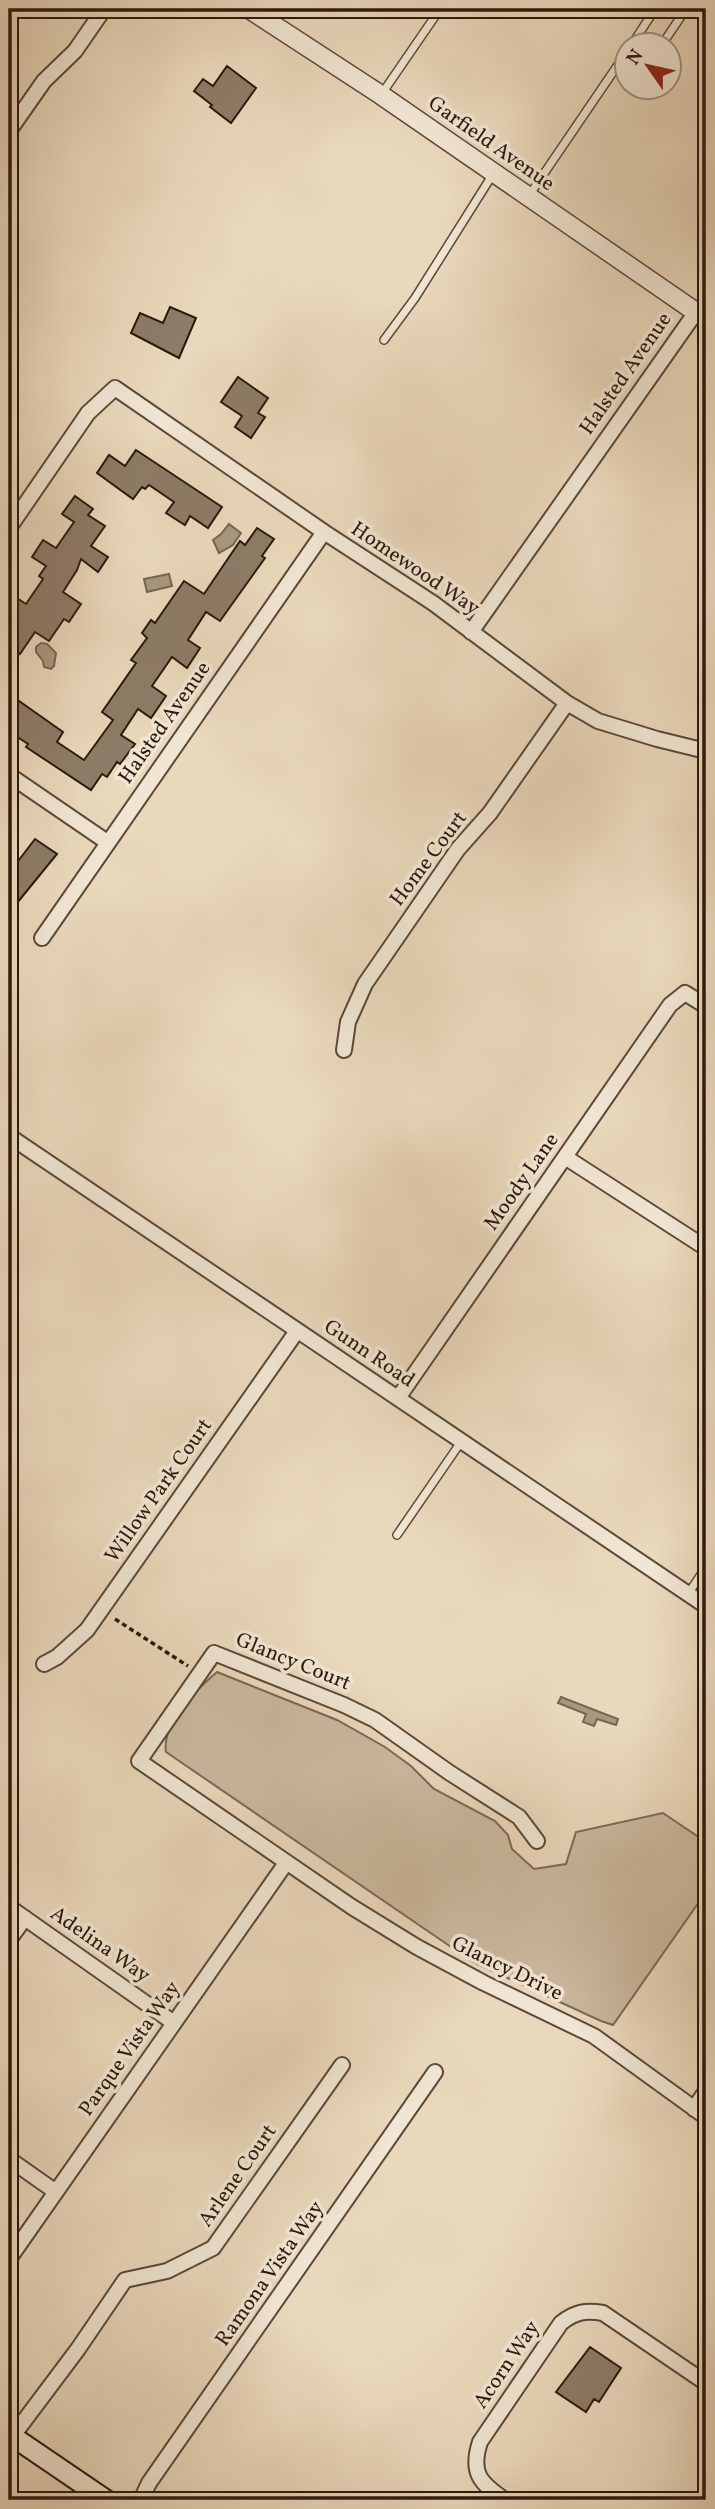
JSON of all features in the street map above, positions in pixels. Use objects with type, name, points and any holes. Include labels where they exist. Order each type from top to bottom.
[{"type":"main road","points":[[10,2435],[106,2500]]},
{"type":"street","points":[[9,131],[44,81],[75,51],[104,9]]},
{"type":"street","name":"Garfield Avenue","points":[[249,9],[381,95],[701,315]]},
{"type":"street","name":"Halsted Avenue","points":[[471,632],[701,315]]},
{"type":"street","name":"Homewood Way","points":[[9,528],[88,413],[115,388],[324,532],[433,603],[566,703],[598,721],[706,751]]},
{"type":"street","name":"Halsted Avenue","points":[[42,938],[324,532]]},
{"type":"street","name":"Home Court","points":[[344,1050],[348,1022],[365,984],[458,849],[490,813],[566,703]]},
{"type":"street","points":[[9,775],[107,842]]},
{"type":"street","name":"Moody Lane","points":[[398,1398],[670,1005],[685,993],[706,1006]]},
{"type":"street","name":"Gunn Road","points":[[9,1136],[706,1606]]},
{"type":"street","points":[[565,1157],[706,1248]]},
{"type":"street","name":"Willow Park Court","points":[[44,1664],[78,1641],[297,1331]]},
{"type":"street","name":"Glancy Court","points":[[286,1863],[139,1761],[214,1653],[375,1720],[519,1817],[537,1841]]},
{"type":"street","name":"Parque Vista Way","points":[[9,2259],[286,1863]]},
{"type":"street","name":"Glancy Drive","points":[[286,1863],[417,1947],[594,2036],[700,2113]]},
{"type":"street","points":[[9,1907],[24,1918]]},
{"type":"street","name":"Adelina Way","points":[[9,1940],[24,1918],[174,2023]]},
{"type":"street","name":"Arlene Court","points":[[10,2435],[78,2349],[125,2280],[167,2271],[213,2248],[342,2064]]},
{"type":"street","name":"Ramona Vista Way","points":[[141,2500],[149,2483],[435,2073]]},
{"type":"street","points":[[700,2113],[706,2091]]},
{"type":"street","points":[[9,2159],[56,2192]]},
{"type":"street","name":"Acorn Way","points":[[505,2500],[484,2485],[476,2470],[475,2456],[480,2442],[561,2323],[572,2315],[590,2311],[603,2313],[706,2383]]},
{"type":"lane","points":[[381,95],[440,9]]},
{"type":"lane","points":[[640,32],[655,9]]},
{"type":"lane","points":[[670,32],[686,9]]},
{"type":"lane","points":[[528,197],[614,70]]},
{"type":"lane","points":[[384,340],[415,298],[493,173]]},
{"type":"lane","points":[[397,1535],[461,1441]]},
{"type":"lane","points":[[688,1594],[706,1567]]},
{"type":"path","points":[[101,1610],[200,1674]]},
{"type":"shaded area","points":[[229,524],[241,533],[233,545],[219,553],[213,540]]},
{"type":"shaded area","points":[[169,574],[172,586],[147,592],[144,579]]},
{"type":"shaded area","points":[[41,643],[47,644],[56,653],[51,669],[44,667],[36,652],[36,647]]},
{"type":"shaded area","points":[[217,1672],[337,1720],[385,1747],[411,1766],[434,1789],[495,1821],[508,1835],[512,1849],[534,1869],[566,1864],[576,1832],[663,1813],[706,1842],[706,1892],[613,2025],[601,2021],[473,1962],[166,1752],[169,1730],[182,1708]]},
{"type":"shaded area","points":[[561,1697],[618,1719],[616,1725],[597,1719],[594,1726],[583,1722],[586,1714],[558,1703]]},
{"type":"building","points":[[227,66],[256,88],[231,123],[194,91],[203,79],[213,86]]},
{"type":"building","points":[[170,307],[196,318],[179,358],[131,333],[140,313],[163,323]]},
{"type":"building","points":[[238,377],[268,398],[258,413],[265,417],[251,438],[235,427],[242,416],[221,402]]},
{"type":"building","points":[[136,450],[222,507],[208,528],[190,516],[185,525],[166,513],[174,502],[149,485],[145,489],[142,487],[133,499],[97,473],[109,455],[125,466]]},
{"type":"building","points":[[75,496],[93,509],[88,515],[105,526],[91,546],[108,557],[98,572],[81,559],[63,592],[81,604],[69,622],[64,619],[49,641],[35,632],[9,666],[9,593],[26,604],[43,579],[39,576],[46,566],[32,557],[43,540],[56,548],[74,522],[62,514]]},
{"type":"building","points":[[257,528],[274,539],[262,556],[265,558],[220,621],[206,612],[188,640],[200,648],[187,668],[172,657],[152,686],[166,696],[151,718],[138,709],[121,735],[135,744],[107,777],[102,774],[91,790],[26,747],[28,744],[16,736],[18,728],[9,722],[9,694],[63,732],[57,742],[84,760],[113,720],[102,712],[136,663],[131,660],[147,638],[142,633],[151,620],[155,623],[184,581],[204,594],[240,541],[245,545]]},
{"type":"building","points":[[35,839],[57,854],[17,903],[9,897],[9,873]]},
{"type":"building","points":[[590,2347],[621,2368],[599,2402],[594,2399],[586,2412],[556,2392]]}]
